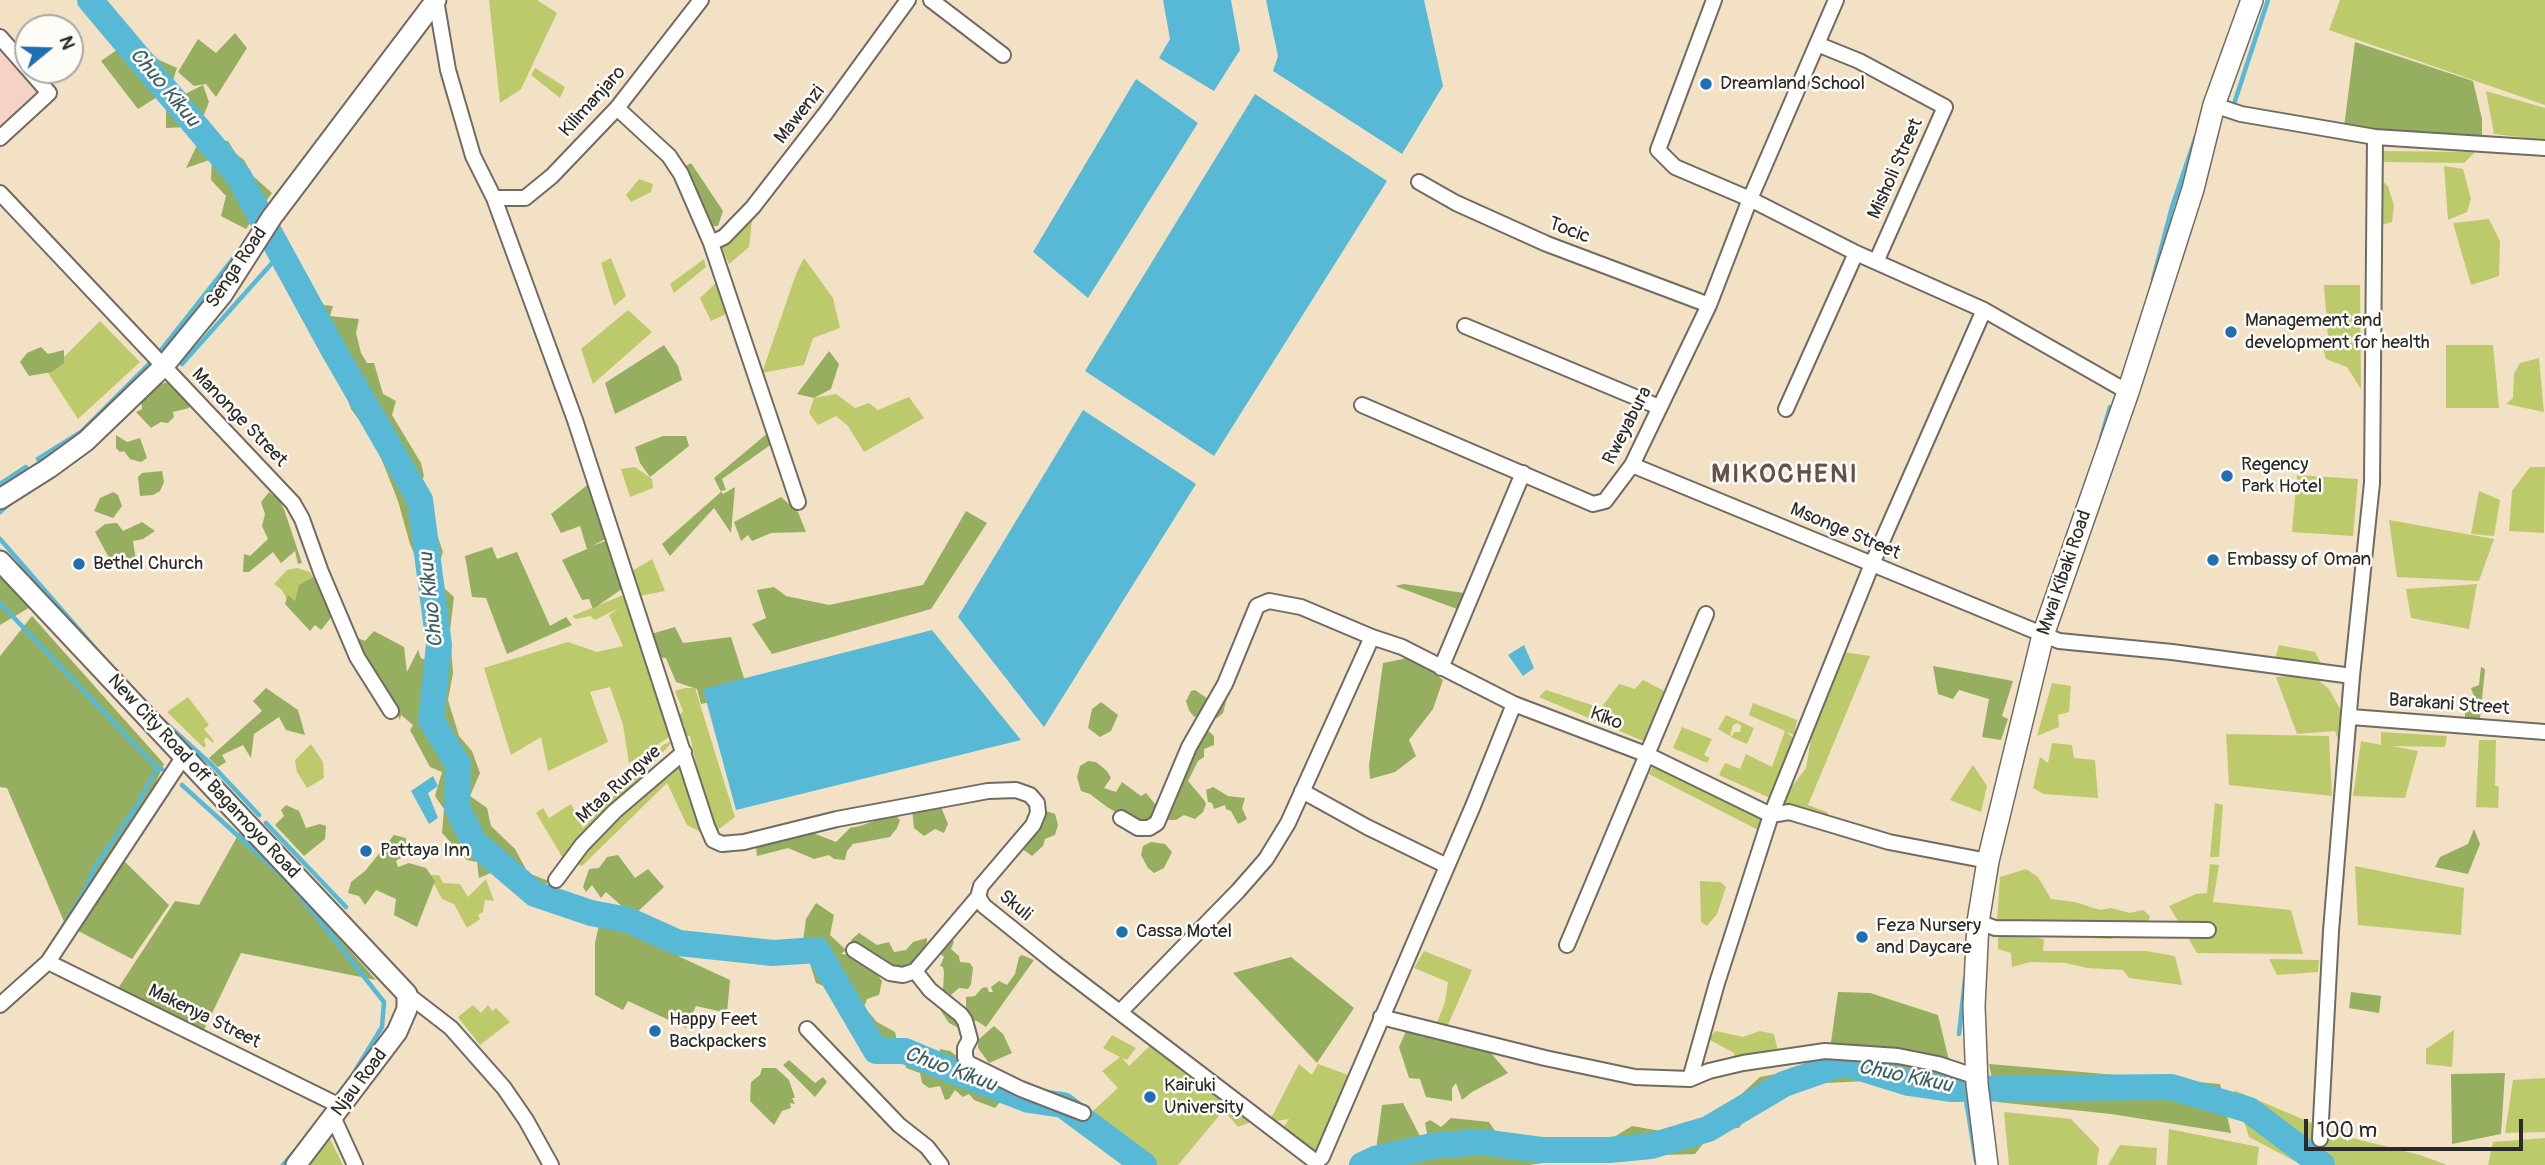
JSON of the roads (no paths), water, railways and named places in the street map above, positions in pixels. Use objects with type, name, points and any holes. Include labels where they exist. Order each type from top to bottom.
[{"type":"main road","name":"Mwai Kibaki Road","points":[[1987,1165],[1979,1106],[1974,1006],[1979,922],[1987,861],[2043,635],[2129,392],[2193,189],[2214,105],[2248,1]]},
{"type":"street","points":[[436,0],[452,82],[473,156],[494,198],[575,420],[684,752]]},
{"type":"street","name":"Senga Road","points":[[0,499],[86,441],[163,367],[222,295],[272,217],[436,0]]},
{"type":"street","name":"Kilimanjaro","points":[[494,198],[525,198],[552,176],[617,108],[701,0]]},
{"type":"street","name":"Mawenzi","points":[[711,243],[724,237],[753,207],[908,0]]},
{"type":"street","points":[[931,0],[1003,55]]},
{"type":"street","points":[[1714,0],[1658,150],[1675,167],[1750,199],[1856,253],[1984,310],[2129,392]]},
{"type":"street","name":"Rweyabura","points":[[1362,405],[1593,504],[1605,501],[1632,465],[1709,305],[1750,199],[1836,0]]},
{"type":"street","points":[[0,37],[14,54]]},
{"type":"street","name":"Misholi Street","points":[[1817,44],[1859,61],[1945,107],[1876,262]]},
{"type":"street","points":[[0,138],[49,93],[41,84]]},
{"type":"street","points":[[2214,105],[2241,114],[2375,137],[2545,148]]},
{"type":"street","points":[[617,108],[670,156],[681,174],[711,243],[798,502]]},
{"type":"street","points":[[2320,1139],[2331,931],[2372,483],[2375,137]]},
{"type":"street","name":"Tocic","points":[[1419,182],[1456,203],[1547,244],[1709,305]]},
{"type":"street","name":"Manonge Street","points":[[0,193],[293,503],[302,519],[318,565],[357,657],[391,710]]},
{"type":"street","points":[[1786,409],[1856,253]]},
{"type":"street","points":[[1690,1079],[1717,983],[1772,815],[1872,564],[1984,310]]},
{"type":"street","points":[[1465,326],[1659,407]]},
{"type":"street","name":"Msonge Street","points":[[1632,465],[2060,640],[2353,676]]},
{"type":"street","points":[[1441,668],[1522,473]]},
{"type":"street","name":"New City Road off Bagamoyo Road","points":[[0,561],[407,994]]},
{"type":"street","name":"Kiko","points":[[1121,818],[1138,828],[1149,828],[1157,823],[1189,747],[1225,684],[1257,606],[1269,601],[1301,607],[1402,647],[1514,704],[1647,755],[1772,815],[1789,812],[1889,842],[1987,861]]},
{"type":"street","points":[[1567,945],[1706,614]]},
{"type":"street","points":[[1120,1012],[1266,859],[1288,823],[1372,637]]},
{"type":"street","points":[[1514,704],[1381,1017],[1545,1058],[1636,1077],[1690,1079],[1709,1071],[1743,1063],[1825,1051],[1898,1056],[1938,1064],[1977,1081]]},
{"type":"street","name":"Barakani Street","points":[[2351,717],[2545,732]]},
{"type":"street","name":"Skuli","points":[[684,752],[707,826],[713,840],[722,844],[744,842],[837,819],[988,791],[1016,790],[1030,795],[1037,803],[1038,813],[1033,825],[981,886],[978,897],[984,906],[1316,1162],[1322,1157],[1381,1017]]},
{"type":"street","name":"Mtaa Rungwe","points":[[556,880],[582,845],[615,811],[684,752]]},
{"type":"street","points":[[0,1005],[48,962],[184,756]]},
{"type":"street","points":[[1302,791],[1367,827],[1447,866]]},
{"type":"street","points":[[854,950],[890,973],[903,975],[915,971],[978,897]]},
{"type":"street","points":[[1979,922],[1995,928],[2208,930]]},
{"type":"street","name":"Makenya Street","points":[[48,962],[338,1113]]},
{"type":"street","points":[[915,971],[930,990],[965,1021],[970,1039],[965,1057],[968,1063],[1021,1089],[1083,1113]]},
{"type":"street","points":[[407,994],[422,1003],[450,1028],[504,1088],[526,1120],[551,1165]]},
{"type":"street","name":"Njau Road","points":[[296,1165],[397,1032],[407,1009],[407,994]]},
{"type":"street","points":[[807,1030],[900,1125],[927,1147],[941,1165]]},
{"type":"street","points":[[338,1113],[355,1165]]},
{"type":"water","points":[[1163,0],[1231,0],[1240,50],[1214,91],[1159,58],[1170,39]]},
{"type":"water","points":[[1266,0],[1424,0],[1443,86],[1402,154],[1273,71],[1278,56]]},
{"type":"water","points":[[1136,79],[1198,123],[1088,298],[1033,252]]},
{"type":"water","points":[[1255,94],[1387,181],[1214,456],[1085,371]]},
{"type":"water","points":[[1083,410],[1196,484],[1044,727],[958,617]]},
{"type":"water","points":[[932,630],[1021,740],[736,810],[703,689]]},
{"type":"water","points":[[1524,645],[1534,668],[1523,676],[1508,655]]},
{"type":"water","points":[[433,776],[438,786],[428,793],[438,818],[429,824],[411,791]]},
{"type":"waterway","name":"Chuo Kikuu","points":[[90,0],[239,177],[420,500],[439,645],[431,720],[458,764],[457,807],[474,842],[535,894],[591,913],[628,920],[679,943],[773,953],[817,950],[876,1051],[905,1051],[1029,1100],[1063,1105],[1144,1165]]},
{"type":"waterway","points":[[2234,104],[2268,0]]},
{"type":"waterway","points":[[2153,279],[2172,207],[2196,136]]},
{"type":"waterway","points":[[182,364],[281,253]]},
{"type":"waterway","points":[[38,459],[81,432],[155,358],[236,255]]},
{"type":"waterway","points":[[2101,438],[2110,407]]},
{"type":"waterway","points":[[0,484],[26,467]]},
{"type":"waterway","points":[[0,512],[10,503]]},
{"type":"waterway","points":[[0,539],[108,663]]},
{"type":"waterway","points":[[0,603],[157,768],[162,769]]},
{"type":"waterway","points":[[160,718],[212,765],[259,815]]},
{"type":"waterway","points":[[63,927],[87,887],[94,868],[136,807],[157,768]]},
{"type":"waterway","points":[[182,785],[290,883],[384,1002],[382,1027],[352,1076]]},
{"type":"waterway","points":[[266,823],[346,907]]},
{"type":"waterway","points":[[1959,1034],[1965,979]]},
{"type":"waterway","name":"Chuo Kikuu","points":[[1362,1165],[1375,1159],[1432,1146],[1481,1142],[1541,1150],[1609,1150],[1651,1146],[1708,1129],[1784,1084],[1844,1063],[1909,1083],[1950,1089],[2171,1087],[2249,1110],[2322,1165]]},
{"type":"waterway","points":[[1962,1076],[1976,1161]]},
{"type":"waterway","points":[[283,1165],[296,1150]]},
{"type":"place","name":"Dreamland School","points":[[1706,84]]},
{"type":"place","name":"Management and development for health","points":[[2231,332]]},
{"type":"place","name":"Regency Park Hotel","points":[[2227,476]]},
{"type":"place","name":"Embassy of Oman","points":[[2213,560]]},
{"type":"place","name":"Bethel Church","points":[[79,564]]},
{"type":"place","name":"Pattaya Inn","points":[[366,851]]},
{"type":"place","name":"Cassa Motel","points":[[1122,932]]},
{"type":"place","name":"Feza Nursery and Daycare","points":[[1862,937]]},
{"type":"place","name":"Happy Feet Backpackers","points":[[655,1031]]},
{"type":"place","name":"Kairuki University","points":[[1150,1097]]},
{"type":"district","name":"MIKOCHENI","points":[[1785,475]]}]
